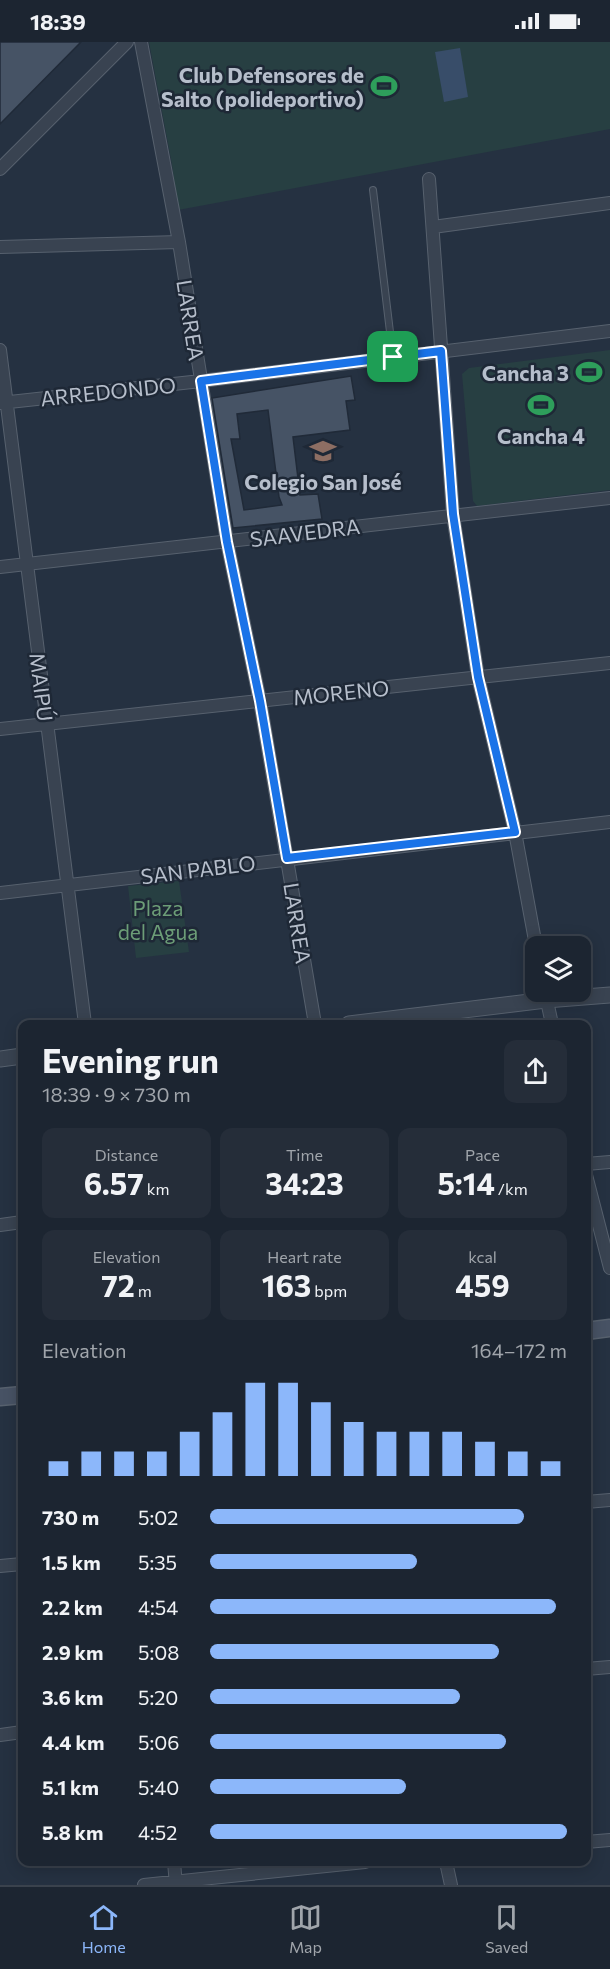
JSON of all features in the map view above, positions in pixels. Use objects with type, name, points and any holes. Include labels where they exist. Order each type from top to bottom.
[{"type":"main road","points":[[591,1330],[610,1328]]},
{"type":"main road","points":[[0,1397],[18,1395]]},
{"type":"street","points":[[0,169],[127,42]]},
{"type":"street","name":"LARREA","points":[[141,42],[179,242],[227,542],[260,701],[314,1020]]},
{"type":"street","points":[[429,179],[453,514],[478,677],[515,832],[534,936]]},
{"type":"street","points":[[433,227],[610,203]]},
{"type":"street","points":[[0,247],[179,242]]},
{"type":"street","name":"ARREDONDO","points":[[3,402],[201,381],[610,331]]},
{"type":"street","name":"MAIPÚ","points":[[0,350],[3,402],[84,1020]]},
{"type":"street","name":"SAAVEDRA","points":[[0,567],[610,498]]},
{"type":"street","name":"MORENO","points":[[0,729],[610,663]]},
{"type":"street","name":"SAN PABLO","points":[[0,892],[610,822]]},
{"type":"street","points":[[591,995],[610,994]]},
{"type":"street","points":[[377,1020],[525,999]]},
{"type":"street","points":[[547,1002],[551,1020]]},
{"type":"street","points":[[0,1059],[18,1057]]},
{"type":"street","points":[[591,1164],[610,1162]]},
{"type":"street","points":[[591,1194],[610,1268]]},
{"type":"street","points":[[0,1225],[18,1223]]},
{"type":"street","points":[[591,1502],[610,1500]]},
{"type":"street","points":[[0,1566],[18,1564]]},
{"type":"street","points":[[591,1669],[610,1667]]},
{"type":"street","points":[[0,1735],[18,1733]]},
{"type":"street","points":[[591,1842],[610,1840]]},
{"type":"street","points":[[174,1866],[176,1883]]},
{"type":"street","points":[[144,1885],[329,1866]]},
{"type":"street","points":[[447,1866],[451,1885]]},
{"type":"lane","points":[[373,190],[393,357]]},
{"type":"green space","name":"Club Defensores de Salto (polideportivo)","points":[[149,42],[610,42],[610,129],[178,210]]},
{"type":"green space","points":[[610,350],[610,490],[477,506],[473,501],[462,374],[469,368]]},
{"type":"green space","name":"Plaza del Agua","points":[[179,881],[189,952],[136,958],[128,886]]},
{"type":"water","points":[[460,48],[468,97],[444,102],[435,52]]},
{"type":"building","points":[[0,42],[81,42],[0,124]]},
{"type":"building","points":[[351,376],[355,400],[346,401],[350,430],[293,437],[300,495],[318,494],[322,519],[233,528],[212,398]],"holes":[[[268,410],[279,497],[282,505],[244,510],[231,439],[240,439],[237,414]]]},
{"type":"place","name":"Club Defensores de Salto (polideportivo)","points":[[384,86]]},
{"type":"place","name":"Cancha 3","points":[[589,372]]},
{"type":"place","name":"Cancha 4","points":[[541,405]]},
{"type":"place","name":"Colegio San José","points":[[323,451]]},
{"type":"route","points":[[441,351],[453,514],[478,677],[515,832],[287,858],[260,701],[227,542],[201,381],[393,357],[441,351]]}]
